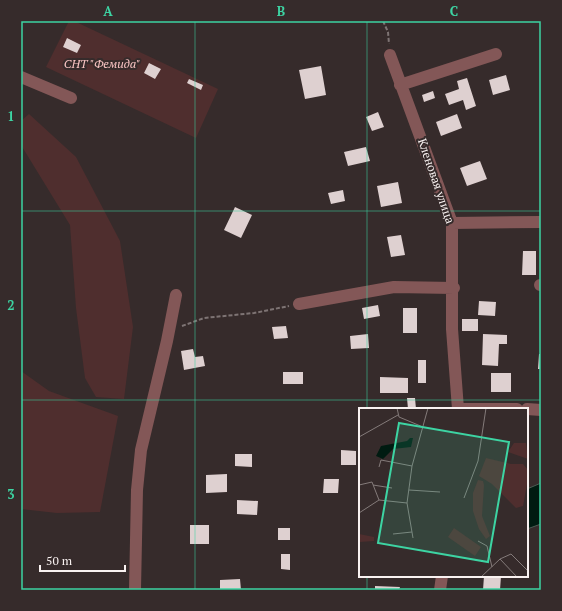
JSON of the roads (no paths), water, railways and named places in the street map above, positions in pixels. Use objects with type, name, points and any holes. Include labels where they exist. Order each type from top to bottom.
[{"type":"street","points":[[400,85],[496,54]]},
{"type":"street","name":"Кленовая улица","points":[[390,55],[452,223],[454,288],[452,330],[458,408]]},
{"type":"street","points":[[21,77],[71,98]]},
{"type":"street","points":[[452,223],[541,222]]},
{"type":"street","points":[[299,304],[394,287],[454,288]]},
{"type":"street","points":[[135,590],[137,490],[141,450],[176,295]]},
{"type":"street","points":[[528,409],[541,410]]},
{"type":"street","points":[[440,590],[442,577]]},
{"type":"park label","name":"СНТ \"Фемида\"","points":[[102,64]]}]
